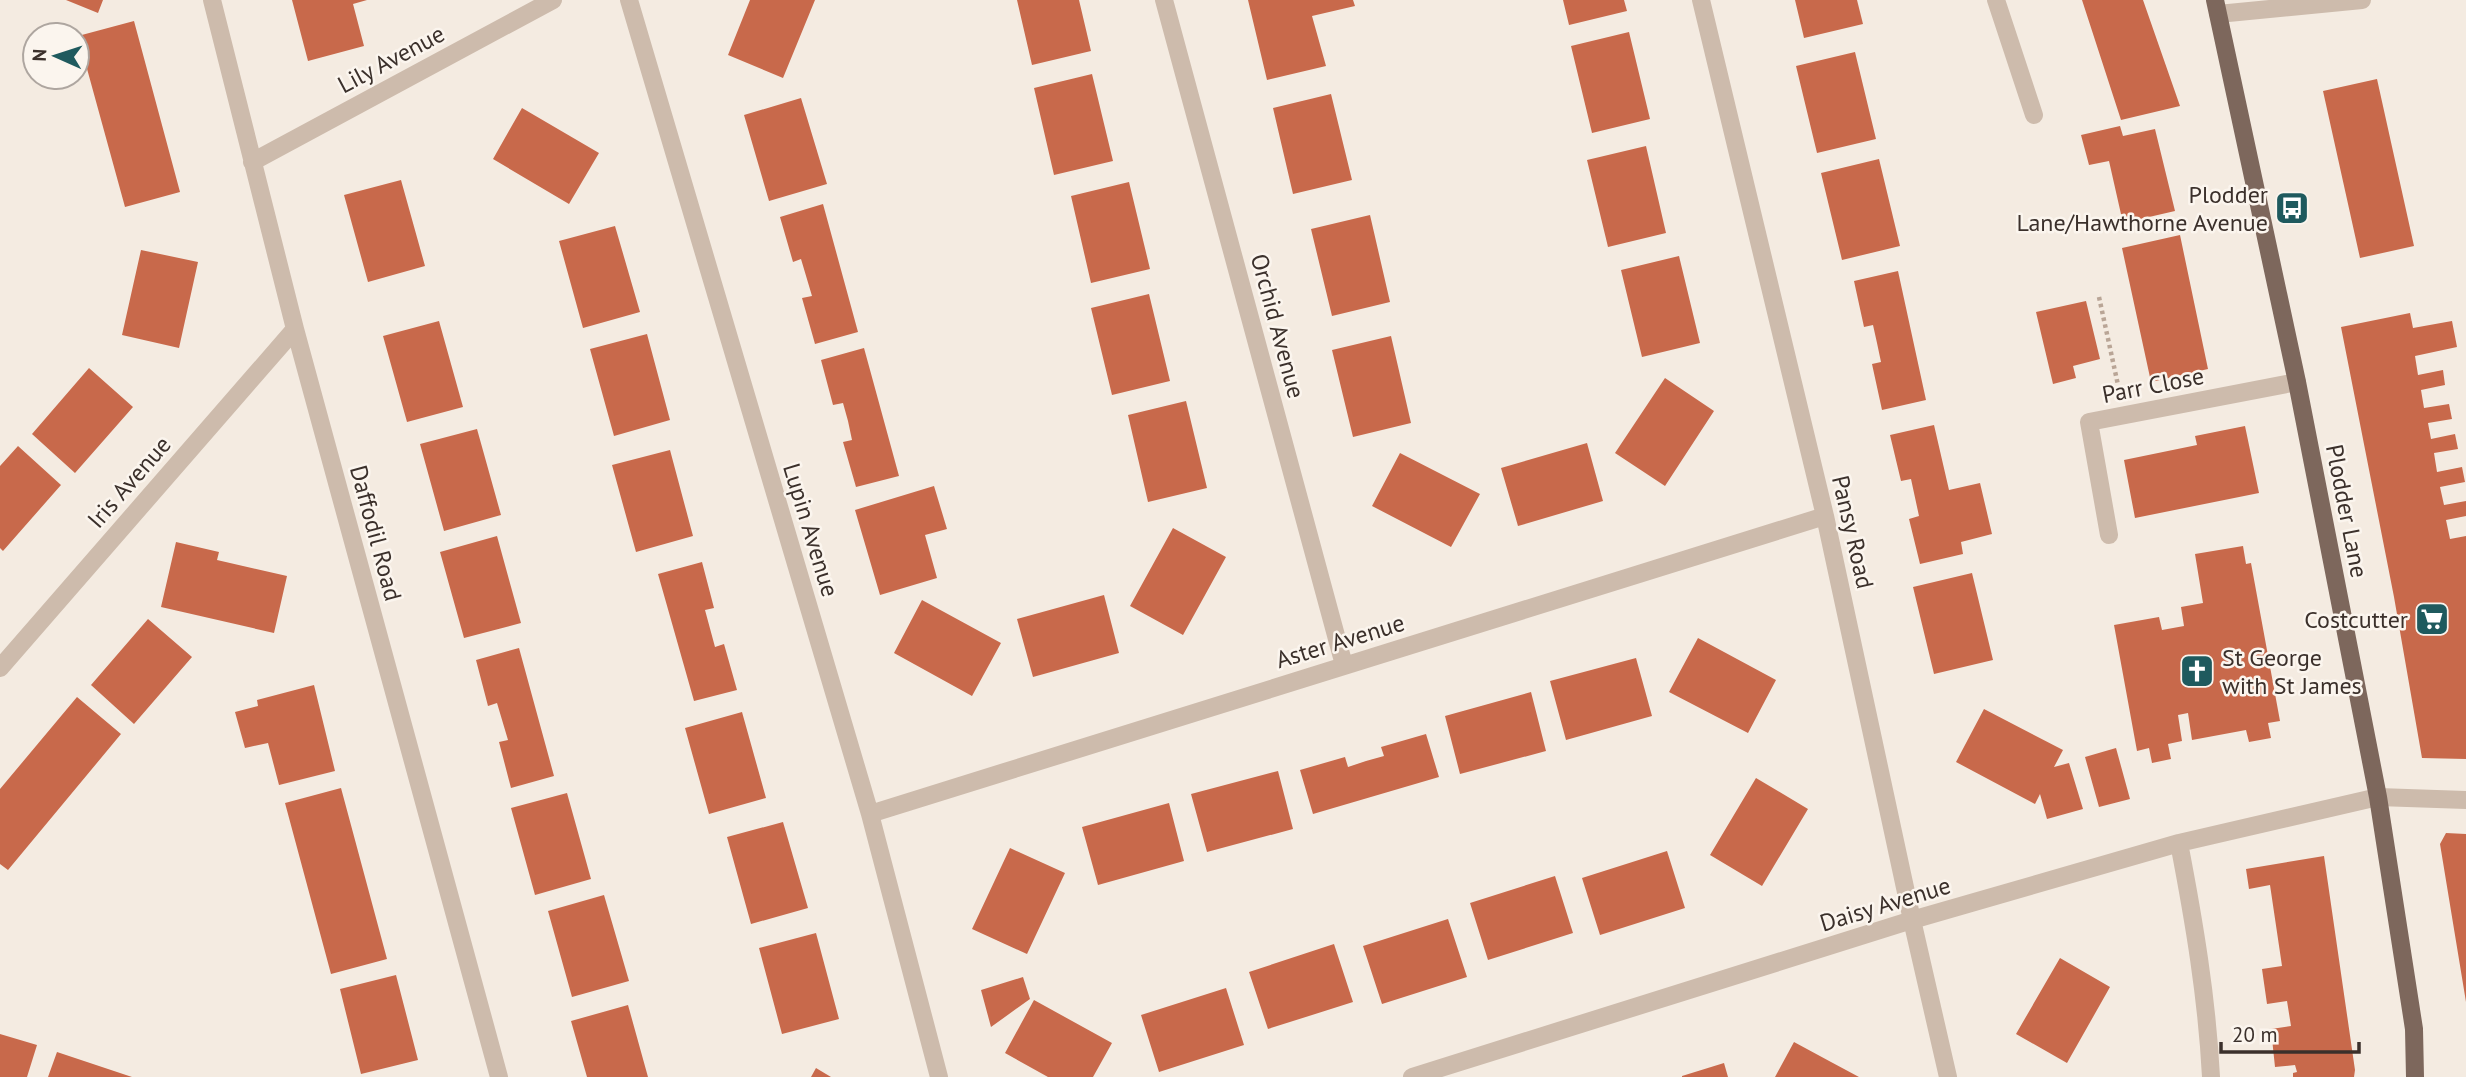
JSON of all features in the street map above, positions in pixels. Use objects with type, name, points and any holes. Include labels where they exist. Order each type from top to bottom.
[{"type":"main road","name":"Plodder Lane","points":[[2216,7],[2297,382],[2378,796],[2414,1029],[2415,1077]]},
{"type":"street","name":"Daffodil Road","points":[[212,0],[295,329],[499,1077]]},
{"type":"street","name":"Lily Avenue","points":[[252,162],[553,0]]},
{"type":"street","name":"Lupin Avenue","points":[[629,0],[870,814],[939,1077]]},
{"type":"street","name":"Orchid Avenue","points":[[1164,0],[1344,665]]},
{"type":"street","name":"Pansy Road","points":[[1701,0],[1825,516],[1948,1077]]},
{"type":"street","points":[[1996,0],[2034,115]]},
{"type":"street","points":[[2216,7],[2362,0]]},
{"type":"street","name":"Iris Avenue","points":[[0,668],[295,329]]},
{"type":"street","name":"Parr Close","points":[[2109,535],[2089,422],[2297,382]]},
{"type":"street","name":"Aster Avenue","points":[[870,814],[1825,516]]},
{"type":"street","name":"Daisy Avenue","points":[[1412,1077],[1912,920],[2179,843],[2378,796],[2466,800]]},
{"type":"street","points":[[2179,843],[2197,939],[2209,1035],[2211,1077]]},
{"type":"path","points":[[2099,297],[2125,415]]},
{"type":"building","points":[[66,0],[103,0],[98,13]]},
{"type":"building","points":[[292,0],[367,0],[353,4],[364,46],[308,61]]},
{"type":"building","points":[[750,0],[815,0],[783,78],[728,55]]},
{"type":"building","points":[[1017,0],[1079,0],[1091,51],[1032,65]]},
{"type":"building","points":[[1248,0],[1353,0],[1355,6],[1312,16],[1326,66],[1267,80]]},
{"type":"building","points":[[1563,0],[1624,0],[1627,11],[1569,25]]},
{"type":"building","points":[[1795,0],[1857,0],[1863,24],[1804,38]]},
{"type":"building","points":[[2082,0],[2143,0],[2180,106],[2121,120]]},
{"type":"building","points":[[134,21],[180,192],[125,207],[91,83],[91,33]]},
{"type":"building","points":[[1629,32],[1650,119],[1592,133],[1571,46]]},
{"type":"building","points":[[1855,52],[1876,139],[1817,153],[1796,66]]},
{"type":"building","points":[[1092,74],[1113,161],[1054,175],[1034,88]]},
{"type":"building","points":[[2377,79],[2414,246],[2360,258],[2323,91]]},
{"type":"building","points":[[1331,94],[1352,180],[1293,194],[1273,108]]},
{"type":"building","points":[[801,98],[827,184],[769,201],[744,115]]},
{"type":"building","points":[[522,108],[599,153],[569,204],[493,159]]},
{"type":"building","points":[[2120,126],[2123,136],[2155,129],[2175,211],[2123,223],[2109,161],[2089,165],[2081,135]]},
{"type":"building","points":[[1646,146],[1666,233],[1608,247],[1587,160]]},
{"type":"building","points":[[1879,159],[1900,246],[1842,260],[1821,173]]},
{"type":"building","points":[[401,180],[425,266],[368,282],[344,195]]},
{"type":"building","points":[[1129,182],[1150,269],[1091,283],[1071,196]]},
{"type":"building","points":[[823,204],[858,332],[815,344],[802,298],[812,296],[801,259],[793,262],[780,217]]},
{"type":"building","points":[[1370,215],[1390,302],[1332,316],[1311,229]]},
{"type":"building","points":[[615,226],[640,312],[583,328],[559,241]]},
{"type":"building","points":[[2180,235],[2208,369],[2151,382],[2122,248]]},
{"type":"building","points":[[141,250],[198,262],[179,348],[122,335]]},
{"type":"building","points":[[1679,256],[1700,343],[1642,357],[1621,270]]},
{"type":"building","points":[[1898,271],[1926,400],[1882,410],[1872,364],[1881,362],[1877,343],[1873,325],[1864,327],[1854,281]]},
{"type":"building","points":[[1149,294],[1170,381],[1112,395],[1091,308]]},
{"type":"building","points":[[2086,301],[2100,359],[2073,366],[2076,378],[2053,384],[2036,312]]},
{"type":"building","points":[[2410,313],[2413,328],[2452,321],[2457,347],[2415,356],[2418,375],[2443,370],[2445,385],[2421,390],[2424,408],[2449,404],[2452,419],[2428,423],[2431,439],[2455,434],[2458,449],[2434,453],[2437,472],[2462,467],[2465,482],[2440,487],[2444,505],[2466,501],[2466,516],[2446,520],[2450,539],[2466,536],[2466,759],[2422,758],[2394,597],[2341,327]]},
{"type":"building","points":[[439,321],[463,407],[407,422],[383,336]]},
{"type":"building","points":[[647,334],[670,420],[614,436],[590,349]]},
{"type":"building","points":[[1391,336],[1411,423],[1353,437],[1332,350]]},
{"type":"building","points":[[864,348],[899,476],[856,487],[843,442],[852,440],[848,421],[843,403],[833,405],[821,360]]},
{"type":"building","points":[[89,368],[133,407],[75,473],[32,434]]},
{"type":"building","points":[[1665,378],[1714,411],[1665,486],[1615,453]]},
{"type":"building","points":[[1186,401],[1207,488],[1148,502],[1128,415]]},
{"type":"building","points":[[1934,425],[1949,490],[1980,483],[1992,534],[1961,542],[1963,554],[1920,564],[1909,519],[1919,516],[1911,479],[1901,481],[1890,435]]},
{"type":"building","points":[[2245,426],[2259,493],[2135,518],[2124,460],[2197,445],[2195,436]]},
{"type":"building","points":[[477,429],[501,515],[444,531],[420,444]]},
{"type":"building","points":[[1587,443],[1603,501],[1518,526],[1501,468]]},
{"type":"building","points":[[18,446],[61,485],[3,551],[0,548],[0,466]]},
{"type":"building","points":[[670,450],[693,536],[636,552],[612,465]]},
{"type":"building","points":[[1400,453],[1480,494],[1451,547],[1372,506]]},
{"type":"building","points":[[934,486],[947,529],[925,535],[937,578],[880,595],[855,510]]},
{"type":"building","points":[[1173,528],[1226,557],[1183,635],[1130,606]]},
{"type":"building","points":[[497,536],[521,623],[464,638],[440,552]]},
{"type":"building","points":[[176,542],[219,552],[217,560],[287,576],[274,633],[161,607]]},
{"type":"building","name":"St George with St James","points":[[2243,546],[2246,564],[2251,563],[2280,721],[2268,723],[2271,738],[2249,742],[2246,730],[2192,740],[2188,713],[2178,715],[2182,741],[2168,744],[2171,759],[2152,763],[2149,748],[2137,751],[2114,625],[2159,617],[2162,630],[2184,626],[2181,607],[2203,603],[2195,554]]},
{"type":"building","points":[[702,562],[714,608],[705,610],[715,647],[724,644],[737,690],[694,701],[658,574]]},
{"type":"building","points":[[1972,573],[1993,660],[1934,674],[1913,587]]},
{"type":"building","points":[[1104,595],[1119,653],[1033,677],[1017,619]]},
{"type":"building","points":[[922,600],[1001,643],[972,696],[894,653]]},
{"type":"building","points":[[148,619],[192,657],[134,724],[91,685]]},
{"type":"building","points":[[1698,638],[1776,680],[1748,733],[1669,692]]},
{"type":"building","points":[[519,648],[554,776],[511,788],[499,742],[508,740],[497,703],[488,706],[476,660]]},
{"type":"building","points":[[1636,658],[1652,716],[1566,740],[1550,681]]},
{"type":"building","points":[[314,685],[335,771],[279,785],[268,743],[245,748],[235,712],[258,706],[257,700]]},
{"type":"building","points":[[1531,692],[1546,751],[1460,774],[1445,716]]},
{"type":"building","points":[[77,697],[121,734],[8,870],[0,864],[0,789]]},
{"type":"building","points":[[1984,709],[2063,750],[2054,767],[2069,763],[2083,809],[2047,819],[2040,794],[2035,804],[1956,762]]},
{"type":"building","points":[[742,712],[766,798],[709,814],[685,728]]},
{"type":"building","points":[[1426,734],[1439,777],[1313,814],[1300,770],[1345,757],[1348,767],[1384,756],[1381,747]]},
{"type":"building","points":[[2116,748],[2130,799],[2099,807],[2085,757]]},
{"type":"building","points":[[1278,771],[1293,829],[1207,852],[1191,794]]},
{"type":"building","points":[[1756,778],[1808,809],[1762,886],[1710,855]]},
{"type":"building","points":[[341,788],[387,959],[331,974],[285,803]]},
{"type":"building","points":[[567,793],[591,879],[535,895],[511,808]]},
{"type":"building","points":[[1169,803],[1184,861],[1098,885],[1082,827]]},
{"type":"building","points":[[783,822],[808,908],[751,924],[727,837]]},
{"type":"building","points":[[2446,833],[2466,834],[2466,1002],[2440,844]]},
{"type":"building","points":[[1010,848],[1065,873],[1027,954],[972,929]]},
{"type":"building","points":[[1667,851],[1685,908],[1600,935],[1582,878]]},
{"type":"building","points":[[2324,856],[2355,1070],[2354,1077],[2293,1077],[2293,1073],[2297,1072],[2295,1065],[2275,1067],[2271,1029],[2291,1026],[2287,1001],[2267,1004],[2262,969],[2282,966],[2270,885],[2249,889],[2246,869]]},
{"type":"building","points":[[1555,876],[1573,933],[1488,960],[1470,903]]},
{"type":"building","points":[[604,895],[629,981],[572,997],[548,911]]},
{"type":"building","points":[[1448,919],[1467,977],[1382,1004],[1363,946]]},
{"type":"building","points":[[816,933],[839,1019],[782,1034],[759,948]]},
{"type":"building","points":[[1334,944],[1353,1002],[1268,1029],[1249,972]]},
{"type":"building","points":[[2060,958],[2110,987],[2067,1063],[2016,1034]]},
{"type":"building","points":[[396,975],[418,1060],[361,1074],[340,989]]},
{"type":"building","points":[[1023,977],[1030,999],[991,1027],[981,990]]},
{"type":"building","points":[[1226,988],[1244,1045],[1159,1072],[1141,1015]]},
{"type":"building","points":[[1034,1000],[1112,1043],[1093,1077],[1048,1077],[1005,1053]]},
{"type":"building","points":[[628,1005],[648,1077],[587,1077],[571,1021]]},
{"type":"building","points":[[0,1034],[37,1045],[27,1077],[0,1077]]},
{"type":"building","points":[[1794,1042],[1831,1062],[1859,1077],[1775,1077]]},
{"type":"building","points":[[57,1052],[132,1077],[48,1077]]},
{"type":"building","points":[[1724,1063],[1728,1077],[1682,1077],[1682,1076]]},
{"type":"building","points":[[816,1068],[831,1077],[811,1077]]},
{"type":"place","name":"Plodder Lane/Hawthorne Avenue","points":[[2292,208]]},
{"type":"place","name":"Costcutter","points":[[2432,619]]},
{"type":"place","name":"St George with St James","points":[[2197,671]]}]
